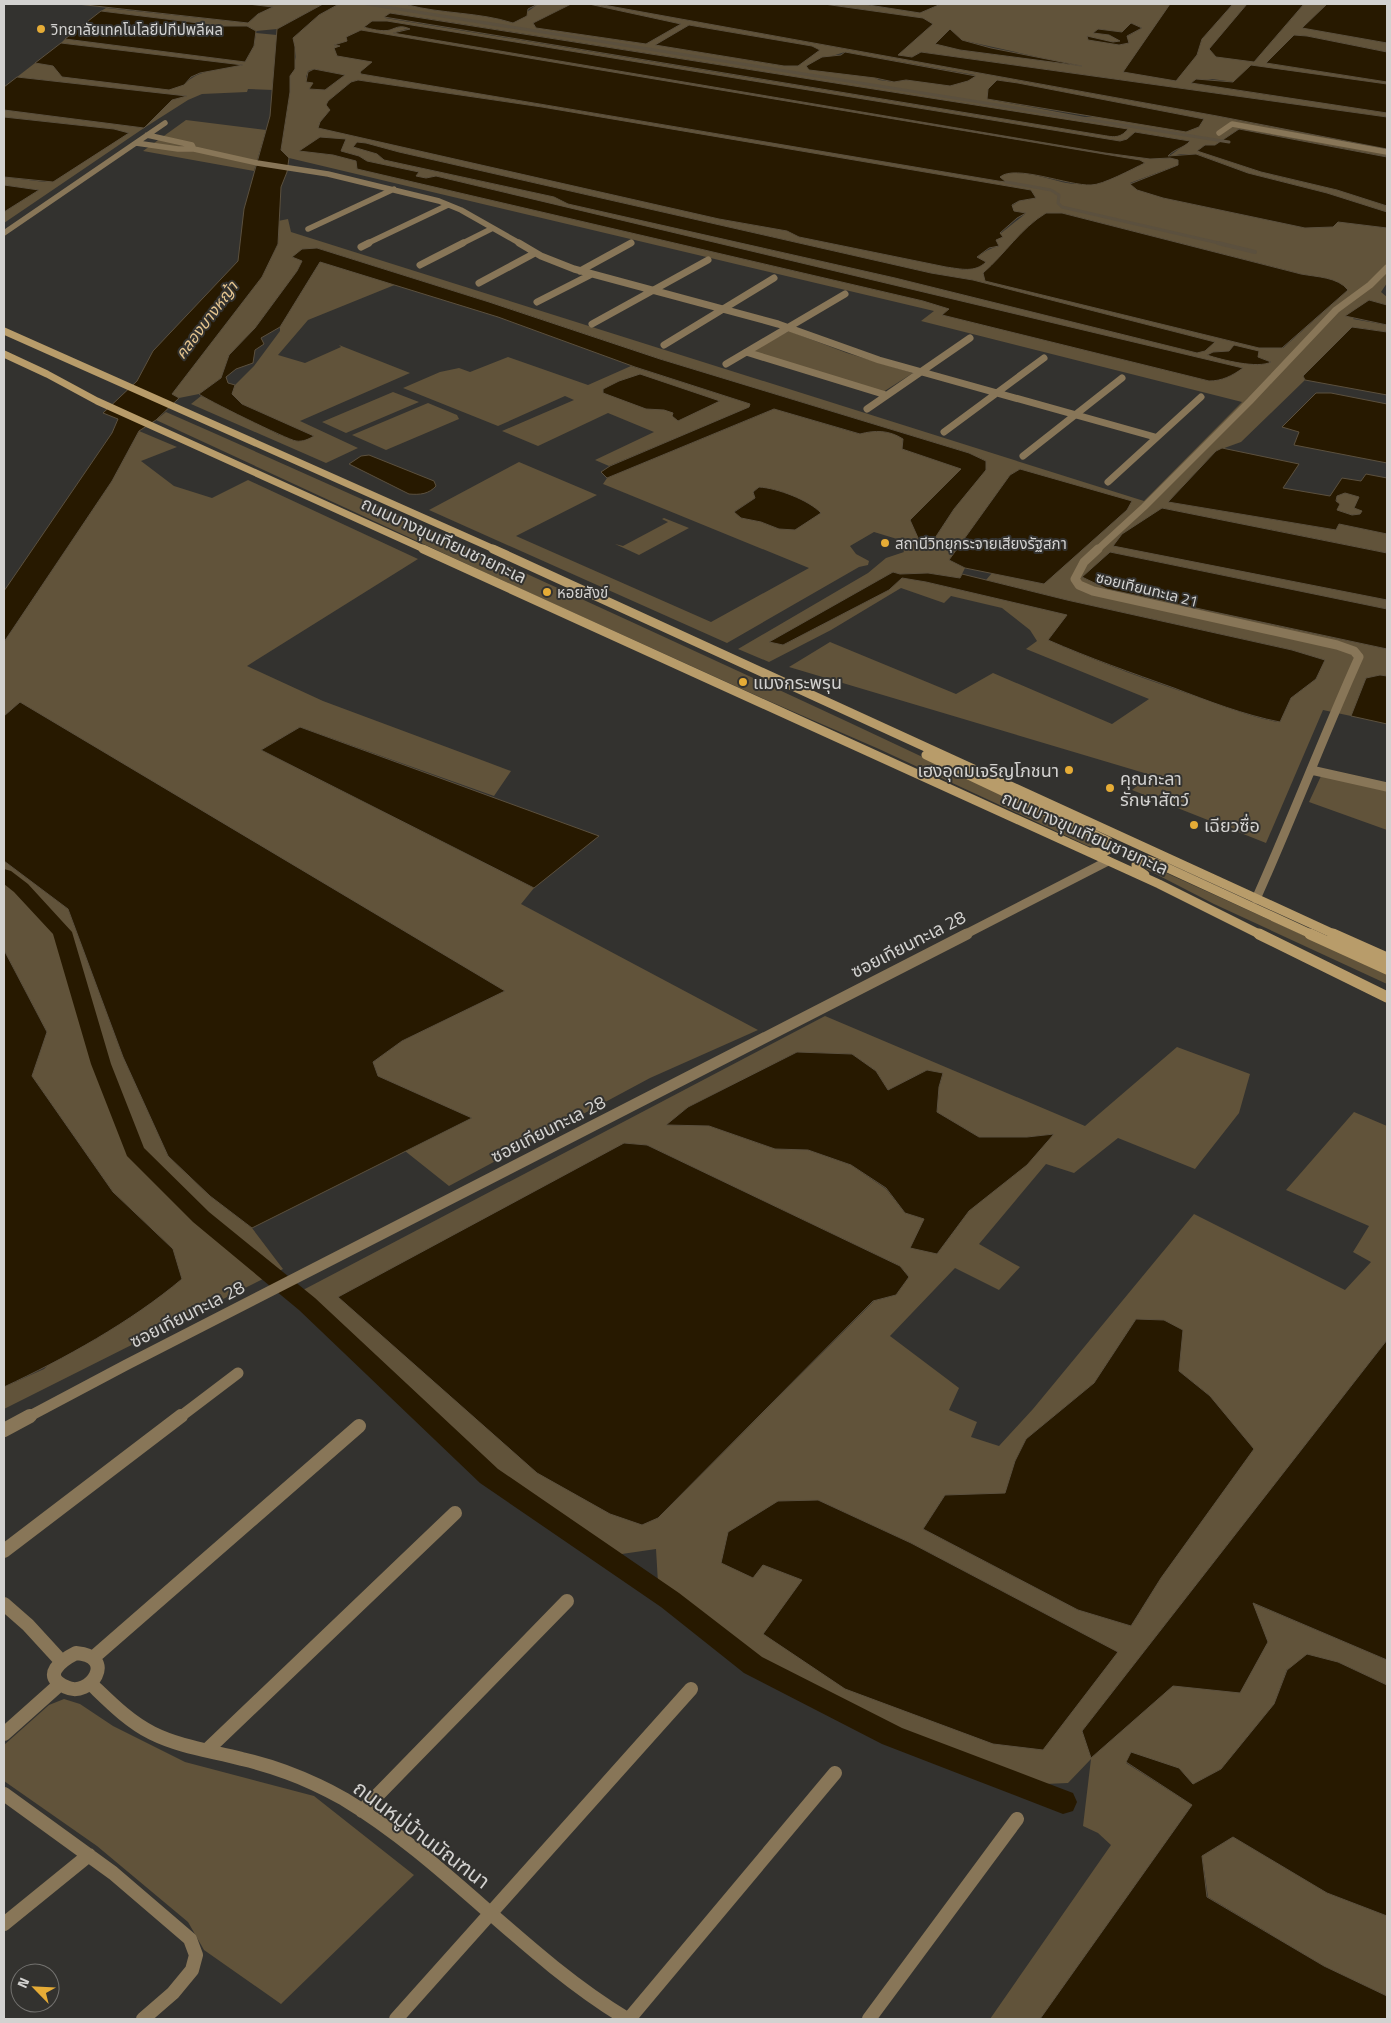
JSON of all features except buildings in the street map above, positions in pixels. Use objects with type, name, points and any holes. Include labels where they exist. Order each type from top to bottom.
[{"type":"main road","name":"ถนนบางขุนเทียนชายทะเล","points":[[4,331],[194,414],[1387,958]]},
{"type":"main road","name":"ถนนบางขุนเทียนชายทะเล","points":[[4,354],[48,374],[98,401],[1151,880],[1387,997]]},
{"type":"main road","points":[[811,696],[950,767],[1108,841],[1111,848],[1102,854],[1087,852]]},
{"type":"main road","points":[[1151,880],[1138,870],[1136,865],[1140,861],[1147,860],[1161,865],[1387,969]]},
{"type":"street","points":[[4,233],[165,123]]},
{"type":"street","points":[[1219,133],[1232,124],[1387,152]]},
{"type":"street","points":[[147,135],[192,145],[194,149]]},
{"type":"street","points":[[136,142],[178,149],[194,149],[257,164],[328,174],[394,189],[448,205],[493,228],[535,253],[580,271],[722,309],[787,328],[879,360],[1155,437]]},
{"type":"street","points":[[308,229],[394,189]]},
{"type":"street","points":[[361,247],[448,205]]},
{"type":"street","points":[[420,265],[493,228]]},
{"type":"street","points":[[580,271],[631,243]]},
{"type":"street","points":[[479,283],[535,253]]},
{"type":"street","points":[[592,324],[708,260]]},
{"type":"street","name":"ซอยเทียนทะเล 21","points":[[1256,899],[1291,822],[1326,732],[1359,657],[1354,651],[1337,645],[1093,591],[1079,585],[1075,579],[1084,562],[1144,507],[1250,401],[1336,310],[1370,285],[1387,268]]},
{"type":"street","points":[[537,302],[592,274]]},
{"type":"street","points":[[664,345],[774,278]]},
{"type":"street","points":[[726,364],[845,294]]},
{"type":"street","points":[[867,409],[970,338]]},
{"type":"street","points":[[746,352],[886,395]]},
{"type":"street","points":[[944,432],[1044,358]]},
{"type":"street","points":[[1023,456],[1122,378]]},
{"type":"street","points":[[1108,482],[1155,437],[1201,397]]},
{"type":"street","points":[[1311,770],[1387,787]]},
{"type":"street","name":"ซอยเทียนทะเล 28","points":[[4,1430],[1108,861]]},
{"type":"street","points":[[4,1551],[238,1373]]},
{"type":"street","points":[[94,1657],[358,1426]]},
{"type":"street","points":[[207,1750],[455,1513]]},
{"type":"street","points":[[362,1811],[567,1600]]},
{"type":"street","points":[[4,1604],[28,1625],[61,1661]]},
{"type":"street","points":[[76,1654],[89,1654],[94,1657],[99,1665],[98,1673],[90,1683],[76,1689],[67,1689],[59,1685],[55,1680],[54,1672],[61,1661],[76,1654]]},
{"type":"street","name":"ถนนหมู่บ้านมัณฑนา","points":[[90,1683],[132,1721],[153,1734],[281,1770],[326,1789],[362,1811],[443,1871],[553,1968],[604,2006],[628,2019]]},
{"type":"street","points":[[4,1734],[59,1685]]},
{"type":"street","points":[[396,2019],[691,1689]]},
{"type":"street","points":[[628,2019],[835,1773]]},
{"type":"street","points":[[4,1794],[89,1855],[188,1936],[195,1948],[196,1962],[189,1975],[171,1995],[143,2019]]},
{"type":"street","points":[[869,2019],[1017,1819]]},
{"type":"street","points":[[4,1924],[89,1855]]},
{"type":"shaded area","points":[[248,4],[323,4],[277,29],[256,31],[247,26],[223,26],[101,11],[106,8],[248,23],[258,14],[272,7]]},
{"type":"shaded area","points":[[339,4],[409,4],[421,8],[487,17],[512,23],[538,4],[571,4],[533,23],[536,28],[646,44],[681,24],[589,4],[598,4],[1217,116],[1387,149],[1387,157],[1239,129],[1215,145],[1205,145],[1197,151],[1261,172],[1337,190],[1387,206],[1387,212],[1327,193],[1248,173],[1197,154],[1181,154],[1168,157],[1190,141],[1135,132],[1127,139],[1120,141],[387,21],[377,21],[364,27],[376,30],[404,27],[410,28],[396,32],[1105,153],[1150,159],[1170,158],[1179,160],[1178,165],[1130,183],[1163,198],[1305,228],[1338,222],[1387,228],[1387,283],[1381,292],[1387,297],[1387,305],[1369,300],[1353,319],[1387,325],[1387,332],[1361,328],[1303,376],[1305,380],[1241,442],[1216,451],[1168,502],[1335,530],[1339,524],[1387,534],[1387,553],[1162,508],[1387,600],[1387,609],[1110,552],[1107,589],[1387,649],[1387,676],[1380,675],[1366,678],[1351,716],[1323,710],[1266,843],[1132,790],[1151,775],[789,667],[830,642],[956,694],[993,673],[1112,724],[1149,699],[1026,649],[1037,641],[1030,630],[1002,608],[951,596],[944,603],[901,588],[831,630],[769,662],[738,649],[868,573],[886,558],[904,552],[897,539],[874,532],[850,546],[856,554],[869,561],[868,565],[859,567],[727,643],[429,510],[519,462],[597,495],[516,536],[711,622],[809,568],[603,484],[607,478],[774,409],[859,434],[876,431],[887,432],[903,439],[902,449],[961,469],[946,485],[935,538],[986,461],[969,453],[660,359],[489,302],[317,248],[292,257],[302,261],[297,271],[255,328],[229,355],[221,378],[199,394],[179,398],[172,394],[262,277],[278,244],[278,221],[288,219],[291,232],[1144,501],[1242,402],[921,321],[934,311],[289,158],[281,150],[290,92],[290,76],[296,57],[293,38],[319,15]],"holes":[[[390,13],[1127,129],[1101,135],[385,18]],[[689,25],[812,46],[819,50],[798,66],[784,66],[656,45]],[[372,32],[1140,160],[1075,184],[1016,172],[999,177],[1005,182],[998,181],[361,74],[372,62],[337,44]],[[845,52],[975,75],[950,85],[906,80],[894,82],[879,80],[832,56]],[[314,69],[345,75],[325,90],[310,89],[313,83],[306,77],[308,71]],[[358,80],[542,107],[1036,198],[1019,201],[1012,206],[1014,211],[1025,214],[1000,234],[1003,237],[995,240],[999,246],[980,255],[966,270],[799,237],[787,231],[719,219],[319,128],[320,122],[330,110],[328,101],[351,82]],[[997,80],[1204,119],[1085,117],[987,99]],[[345,139],[341,151],[359,156],[367,161],[419,172],[416,176],[426,178],[436,176],[1242,368],[1227,378],[1209,381],[942,315],[949,309],[923,301],[358,169],[356,161],[333,155],[300,151],[311,144]],[[366,143],[931,273],[973,280],[1215,342],[1197,353],[895,278],[568,204],[554,197],[384,160],[377,154],[353,147]],[[1062,213],[1301,274],[1320,277],[1348,290],[1283,348],[1259,348],[985,281],[984,273],[998,260]],[[1258,351],[1258,357],[1271,362],[1213,352]],[[1020,469],[1044,584],[992,573],[986,580],[1292,650],[1325,660],[1316,679],[1291,698],[1280,722],[1271,721],[1147,679],[1087,657],[1048,640],[1068,615],[902,578],[889,590],[783,645],[770,642],[893,572],[900,574],[928,573],[960,578],[965,568],[949,560],[1010,475]],[[759,487],[794,497],[779,529],[761,522],[741,518],[735,511],[755,498],[753,492]]]},
{"type":"shaded area","points":[[824,4],[862,4],[920,13],[941,4],[1171,4],[1197,55],[1202,39],[1233,4],[1247,4],[1210,49],[1254,62],[1304,4],[1327,4],[1303,28],[1387,43],[1387,52],[1294,35],[1267,63],[1387,82],[1387,84],[1251,66],[1234,82],[1212,79],[1191,83],[1387,113],[1387,117],[921,52],[912,57],[897,55],[933,24],[922,18]],"holes":[[[1131,23],[1142,28],[1126,37],[1129,43],[1119,45],[1087,37],[1113,42],[1121,41],[1109,35],[1094,33],[1098,29],[1122,32]],[[950,29],[961,40],[1074,65],[960,50],[936,43]]]},
{"type":"shaded area","points":[[256,33],[277,35],[273,90],[248,89],[247,92],[202,94],[188,100],[144,128],[172,100],[185,96],[17,77],[35,63],[184,85],[189,80],[203,73],[241,65],[61,43],[65,39],[245,62],[254,46]]},
{"type":"shaded area","points":[[4,110],[144,128],[4,223],[4,212],[39,190],[4,185],[4,177],[45,182],[128,133],[114,129],[4,117]]},
{"type":"shaded area","points":[[186,120],[266,130],[254,171],[143,151]]},
{"type":"shaded area","points":[[320,262],[397,284],[308,320],[278,355],[305,363],[341,347],[339,345],[410,373],[300,421],[358,448],[326,463],[191,404],[201,396],[255,421],[279,435],[314,437],[242,404],[231,393],[235,385],[254,366],[280,331],[280,327]]},
{"type":"shaded area","points":[[789,331],[847,353],[913,373],[883,392],[751,352]]},
{"type":"shaded area","points":[[508,357],[588,385],[631,366],[750,404],[750,407],[609,466],[595,460],[654,432],[608,413],[538,446],[502,431],[574,400],[565,396],[498,426],[403,388],[440,372],[459,368],[470,372]]},
{"type":"shaded area","points":[[393,392],[419,402],[346,433],[322,422]]},
{"type":"shaded area","points":[[428,403],[457,415],[459,419],[386,450],[352,435]]},
{"type":"shaded area","points":[[166,412],[753,678],[1103,842],[1104,846],[1098,848],[1088,846],[879,749],[484,572],[156,420]]},
{"type":"shaded area","points":[[139,431],[177,447],[141,461],[174,486],[212,498],[248,480],[418,559],[247,666],[323,701],[511,771],[494,796],[300,727],[261,750],[534,888],[521,904],[758,1030],[650,1078],[449,1186],[405,1151],[471,1118],[378,1076],[373,1062],[402,1041],[504,991],[20,703],[4,716],[4,642],[112,481]]},
{"type":"shaded area","points":[[1345,493],[1359,497],[1363,511],[1360,514],[1352,515],[1337,510],[1337,496]]},
{"type":"shaded area","points":[[664,518],[689,528],[639,555],[615,544],[623,546],[668,522],[662,519]]},
{"type":"shaded area","points":[[1321,776],[1387,791],[1387,830],[1309,802]]},
{"type":"shaded area","points":[[4,861],[68,909],[123,1057],[168,1156],[210,1196],[252,1228],[283,1269],[4,1409],[4,1387],[44,1369],[173,1249],[113,1192],[32,1076],[47,1032],[4,950]]},
{"type":"shaded area","points":[[1147,866],[1153,867],[1387,973],[1387,984],[1214,904],[1146,869]]},
{"type":"shaded area","points":[[825,1016],[1085,1126],[1177,1047],[1250,1074],[1239,1113],[1195,1169],[1118,1138],[1074,1173],[1046,1164],[979,1244],[1020,1267],[999,1290],[955,1268],[890,1336],[959,1388],[949,1410],[977,1422],[971,1437],[999,1446],[1033,1409],[1194,1214],[1345,1290],[1371,1262],[1353,1252],[1369,1226],[1286,1190],[1354,1112],[1387,1126],[1387,1340],[1082,1731],[1091,1758],[1173,1685],[1240,1692],[1252,1603],[1387,1660],[1387,1685],[1338,1662],[1287,1669],[1274,1704],[1221,1769],[1193,1784],[1179,1768],[1126,1763],[1192,1805],[1040,2019],[990,2019],[1111,1845],[1098,1833],[1083,1826],[1091,1759],[1068,1783],[1045,1784],[888,1727],[803,1684],[730,1641],[658,1583],[656,1549],[615,1555],[509,1482],[303,1290]],"holes":[[[797,1052],[852,1054],[876,1071],[888,1090],[927,1070],[943,1074],[939,1087],[937,1112],[979,1137],[1027,1137],[1054,1134],[969,1211],[937,1254],[924,1219],[905,1213],[886,1189],[851,1165],[808,1150],[775,1149],[709,1126],[667,1125],[688,1107]],[[624,1143],[647,1145],[900,1266],[909,1277],[896,1295],[874,1301],[658,1518]],[[1136,1319],[1179,1371],[1210,1396],[1161,1578],[1131,1626],[1078,1610],[923,1529],[945,1495],[1005,1494],[1015,1461],[1026,1439],[1094,1383]],[[818,1500],[911,1543],[1117,1652],[764,1634],[802,1580],[763,1565]]]},
{"type":"shaded area","points":[[64,1699],[80,1704],[113,1726],[185,1762],[314,1796],[414,1875],[281,2004],[204,1950],[188,1922],[97,1846],[4,1781],[4,1745],[49,1705]]},
{"type":"shaded area","points":[[1233,1837],[1327,1893],[1387,1916],[1387,1996],[1324,1966],[1208,1897],[1202,1856]]},
{"type":"water","points":[[77,4],[248,4],[273,7],[258,14],[248,23]]},
{"type":"water","name":"คลองบางหญ้า","points":[[323,4],[339,4],[319,15],[293,38],[295,69],[290,76],[290,92],[281,150],[289,158],[287,172],[281,187],[278,244],[262,277],[172,394],[179,398],[156,420],[139,431],[112,481],[4,642],[4,591],[112,433],[118,419],[103,413],[137,381],[153,351],[238,261],[244,209],[270,116],[277,29]]},
{"type":"water","points":[[538,4],[528,9],[527,16],[513,23],[500,19],[408,5]]},
{"type":"water","points":[[571,4],[589,4],[681,24],[646,44],[536,28],[533,23]]},
{"type":"water","points":[[598,4],[824,4],[923,18],[933,24],[898,55],[912,57],[921,52],[1387,117],[1387,149],[1217,116]]},
{"type":"water","points":[[862,4],[941,4],[920,13]]},
{"type":"water","points":[[1170,4],[1233,4],[1202,39],[1197,55],[1176,81],[1123,72]]},
{"type":"water","points":[[1247,4],[1304,4],[1254,62],[1216,57],[1209,49]]},
{"type":"water","points":[[1327,4],[1387,4],[1387,43],[1302,28]]},
{"type":"water","points":[[101,11],[223,26],[247,26],[256,31],[254,46],[245,62],[65,39]]},
{"type":"water","points":[[390,13],[1128,129],[1119,136],[1105,136],[384,17]]},
{"type":"water","points":[[372,21],[387,21],[1120,141],[1127,139],[1135,132],[1190,141],[1168,156],[1196,154],[1248,173],[1327,193],[1387,212],[1387,228],[1338,222],[1333,227],[1305,228],[1163,198],[1137,190],[1130,184],[1178,165],[1178,160],[1170,158],[1150,159],[1105,153],[393,33],[410,29],[404,27],[384,31],[364,27]]},
{"type":"water","points":[[1131,23],[1142,28],[1127,36],[1129,43],[1119,45],[1088,40],[1087,36],[1113,42],[1120,41],[1109,35],[1093,33],[1098,29],[1122,32]]},
{"type":"water","points":[[689,25],[812,46],[820,50],[798,66],[784,66],[655,45]]},
{"type":"water","points":[[950,29],[962,40],[991,48],[1082,66],[960,50],[935,44]]},
{"type":"water","points":[[361,30],[1140,160],[1145,163],[1110,180],[1091,185],[1017,173],[1000,177],[1006,182],[361,74],[360,72],[372,62],[337,56],[334,48],[340,46],[334,45],[347,41],[346,37]]},
{"type":"water","points":[[1294,35],[1387,52],[1387,82],[1266,63]]},
{"type":"water","points":[[61,43],[243,65],[200,73],[191,77],[184,85],[169,90],[62,77],[53,66],[35,63]]},
{"type":"water","points":[[845,52],[976,76],[968,81],[950,86],[906,80],[894,82],[809,70],[806,66],[822,57],[841,55]]},
{"type":"water","points":[[1251,65],[1387,84],[1387,113],[1191,83],[1196,79],[1233,82]]},
{"type":"water","points":[[314,69],[345,75],[325,90],[309,89],[313,83],[306,82],[308,72]]},
{"type":"water","points":[[17,77],[187,96],[172,100],[144,128],[4,110],[4,87]]},
{"type":"water","points":[[358,80],[542,107],[1031,190],[1036,198],[1019,201],[1012,205],[1014,211],[1026,213],[1017,218],[1000,233],[1003,237],[996,240],[999,246],[989,248],[977,257],[986,262],[972,269],[946,267],[799,237],[787,231],[719,219],[318,128],[320,122],[330,110],[326,105],[328,101],[351,82]]},
{"type":"water","points":[[997,80],[1204,119],[1199,127],[1186,132],[987,99],[988,89]]},
{"type":"water","points":[[4,117],[114,129],[129,133],[53,182],[4,177]]},
{"type":"water","points":[[1239,129],[1387,157],[1387,206],[1337,190],[1261,172],[1197,151],[1205,145],[1215,145]]},
{"type":"water","points":[[320,137],[346,139],[341,151],[359,156],[367,161],[419,172],[416,176],[426,178],[436,176],[1243,368],[1227,378],[1209,381],[942,315],[949,309],[923,301],[357,169],[356,161],[333,155],[299,151]]},
{"type":"water","points":[[357,142],[931,273],[973,280],[1215,342],[1205,351],[1197,353],[895,278],[568,204],[554,197],[384,160],[377,154],[353,147]]},
{"type":"water","points":[[4,185],[39,190],[4,212]]},
{"type":"water","points":[[1046,213],[1062,213],[1301,274],[1327,278],[1339,282],[1348,290],[1282,348],[1259,348],[985,281],[983,273],[1029,226]]},
{"type":"water","points":[[317,248],[489,302],[660,359],[969,453],[986,461],[986,470],[954,509],[935,538],[923,549],[910,520],[961,469],[902,449],[903,439],[887,432],[877,431],[860,434],[774,409],[607,478],[601,472],[610,466],[749,407],[750,404],[635,367],[498,317],[320,262],[280,327],[261,338],[264,344],[255,350],[253,363],[236,369],[226,377],[228,383],[235,385],[232,394],[242,404],[314,436],[303,441],[296,441],[246,419],[199,394],[221,378],[229,355],[255,328],[297,271],[302,261],[292,257],[302,249]]},
{"type":"water","points":[[1369,300],[1387,305],[1387,325],[1345,316]]},
{"type":"water","points":[[1352,327],[1387,332],[1387,395],[1305,380],[1303,376]]},
{"type":"water","points":[[1234,345],[1259,351],[1258,357],[1271,362],[1258,365],[1207,355],[1213,352],[1229,351]]},
{"type":"water","points":[[640,374],[720,401],[678,421],[672,416],[673,413],[664,410],[646,409],[603,393],[603,389]]},
{"type":"water","points":[[1316,393],[1331,393],[1387,404],[1387,463],[1294,445],[1299,432],[1282,427]]},
{"type":"water","points":[[1222,448],[1299,464],[1283,488],[1330,496],[1342,478],[1361,481],[1366,474],[1387,478],[1387,534],[1339,524],[1336,530],[1168,502],[1216,451]],"holes":[[[1345,493],[1359,497],[1354,508],[1362,511],[1360,514],[1352,515],[1337,510],[1340,504],[1336,501],[1337,496]]]},
{"type":"water","points":[[369,455],[434,481],[436,486],[424,493],[409,494],[349,464],[361,456]]},
{"type":"water","points":[[1020,469],[1132,501],[1127,510],[1044,584],[965,568],[949,560],[1010,475]]},
{"type":"water","points":[[759,487],[792,496],[816,508],[821,513],[795,530],[779,529],[761,522],[741,518],[734,512],[755,498],[753,492]]},
{"type":"water","points":[[1162,508],[1387,553],[1387,600],[1113,546],[1122,534]]},
{"type":"water","points":[[1110,552],[1387,609],[1387,649],[1107,589],[1082,577]]},
{"type":"water","points":[[893,572],[900,574],[928,573],[960,578],[962,574],[1067,600],[1292,650],[1325,660],[1316,679],[1291,698],[1280,722],[1253,716],[1213,703],[1048,640],[1067,615],[902,578],[889,590],[783,645],[769,642]]},
{"type":"water","points":[[1380,675],[1387,676],[1387,724],[1351,716],[1366,678]]},
{"type":"water","points":[[20,702],[505,991],[402,1041],[373,1062],[378,1076],[472,1118],[252,1228],[210,1196],[168,1156],[123,1057],[68,909],[4,861],[4,716]]},
{"type":"water","points":[[300,727],[599,836],[534,888],[261,750]]},
{"type":"water","points":[[4,950],[47,1032],[32,1076],[113,1192],[173,1249],[182,1279],[141,1310],[96,1339],[4,1387]]},
{"type":"water","points":[[797,1052],[852,1054],[876,1071],[888,1090],[927,1070],[943,1073],[939,1087],[937,1112],[979,1137],[1027,1137],[1054,1134],[1027,1165],[969,1211],[937,1254],[910,1248],[924,1219],[905,1213],[886,1188],[851,1165],[808,1150],[775,1149],[709,1126],[666,1125],[688,1107]]},
{"type":"water","points":[[624,1143],[647,1145],[900,1266],[909,1277],[896,1295],[873,1301],[658,1518],[642,1525],[610,1514],[537,1473],[338,1297]]},
{"type":"water","points":[[1136,1319],[1164,1320],[1183,1330],[1179,1371],[1210,1396],[1254,1449],[1161,1578],[1131,1626],[1078,1610],[923,1529],[945,1495],[1005,1493],[1015,1461],[1026,1439],[1094,1383]]},
{"type":"water","points":[[1387,1340],[1387,1660],[1253,1603],[1268,1642],[1240,1693],[1173,1686],[1091,1758],[1082,1731]]},
{"type":"water","points":[[818,1500],[911,1543],[1118,1652],[1043,1750],[993,1744],[845,1689],[763,1634],[802,1580],[763,1565],[753,1578],[721,1563],[728,1532],[778,1501]]},
{"type":"water","points":[[1307,1654],[1338,1662],[1387,1685],[1387,1916],[1327,1893],[1233,1837],[1202,1856],[1207,1897],[1324,1966],[1387,1996],[1387,2019],[1040,2019],[1192,1805],[1126,1762],[1131,1752],[1179,1768],[1193,1784],[1221,1769],[1274,1704],[1287,1670]]},
{"type":"waterway","points":[[367,4],[1229,142]]},
{"type":"waterway","points":[[1006,182],[1051,190],[1059,195],[1058,203],[1062,207],[1223,244]]},
{"type":"waterway","points":[[1218,243],[1255,252]]},
{"type":"waterway","points":[[4,875],[21,888],[62,932],[101,1064],[135,1151],[201,1217],[307,1304],[489,1476],[670,1600],[753,1665],[892,1736],[1063,1802]]},
{"type":"place","name":"วิทยาลัยเทคโนโลยีปทีปพลีผล","points":[[41,29]]},
{"type":"place","name":"สถานีวิทยุกระจายเสียงรัฐสภา","points":[[885,543]]},
{"type":"place","name":"หอยสังข์","points":[[547,592]]},
{"type":"place","name":"แมงกระพรุน","points":[[743,682]]},
{"type":"place","name":"เฮงอุดมเจริญโภชนา","points":[[1069,770]]},
{"type":"place","name":"คุณกะลา รักษาสัตว์","points":[[1110,788]]},
{"type":"place","name":"เฉียวซื่อ","points":[[1194,825]]}]
